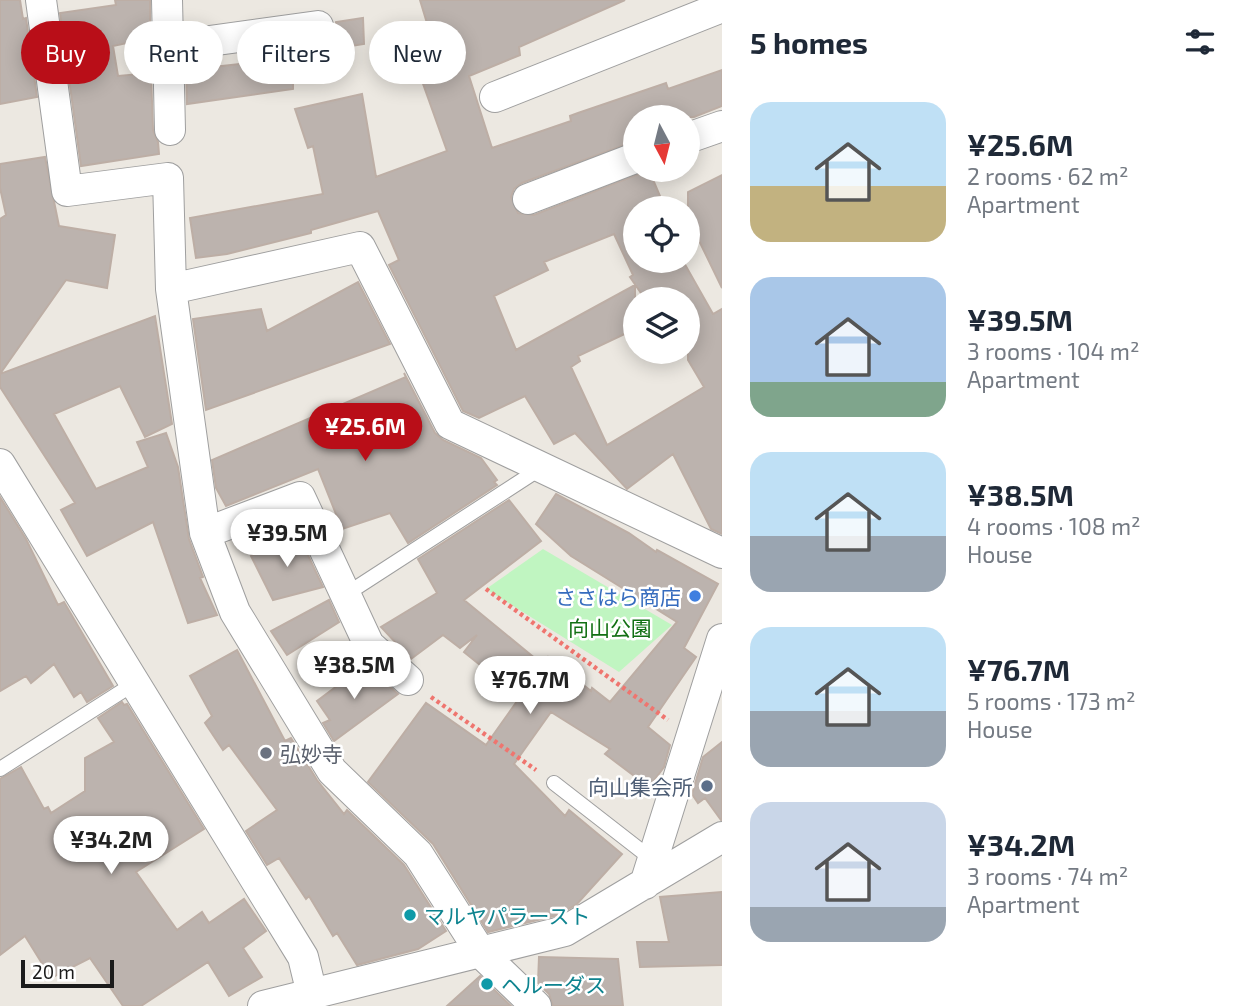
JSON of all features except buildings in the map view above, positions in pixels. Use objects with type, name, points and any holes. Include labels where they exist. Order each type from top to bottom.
[{"type":"street","points":[[41,0],[67,191],[168,178],[171,289],[205,533],[235,612],[332,771],[418,854],[481,953],[536,1006]]},
{"type":"street","points":[[167,0],[167,21]]},
{"type":"street","points":[[495,97],[722,7]]},
{"type":"street","points":[[168,84],[170,130]]},
{"type":"street","points":[[700,134],[722,126]]},
{"type":"street","points":[[527,199],[623,163]]},
{"type":"street","points":[[171,289],[360,247],[450,424],[722,553]]},
{"type":"street","points":[[0,464],[303,957],[312,994]]},
{"type":"street","points":[[205,533],[300,497],[369,645],[408,680]]},
{"type":"street","points":[[649,872],[722,639]]},
{"type":"street","points":[[263,1006],[565,931],[649,872],[722,837]]},
{"type":"lane","points":[[345,595],[542,467]]},
{"type":"lane","points":[[0,769],[135,683]]},
{"type":"lane","points":[[554,783],[649,872]]},
{"type":"path","points":[[486,589],[691,737]]},
{"type":"path","points":[[408,680],[554,783]]},
{"type":"green space","name":"向山公園","points":[[543,549],[672,625],[619,672],[486,589]]},
{"type":"place","name":"ささはら商店","points":[[695,596]]},
{"type":"place","name":"弘妙寺","points":[[266,753]]},
{"type":"place","name":"向山集会所","points":[[707,786]]},
{"type":"place","name":"マルヤパラースト","points":[[410,915]]},
{"type":"place","name":"ヘルーダス","points":[[487,984]]}]
